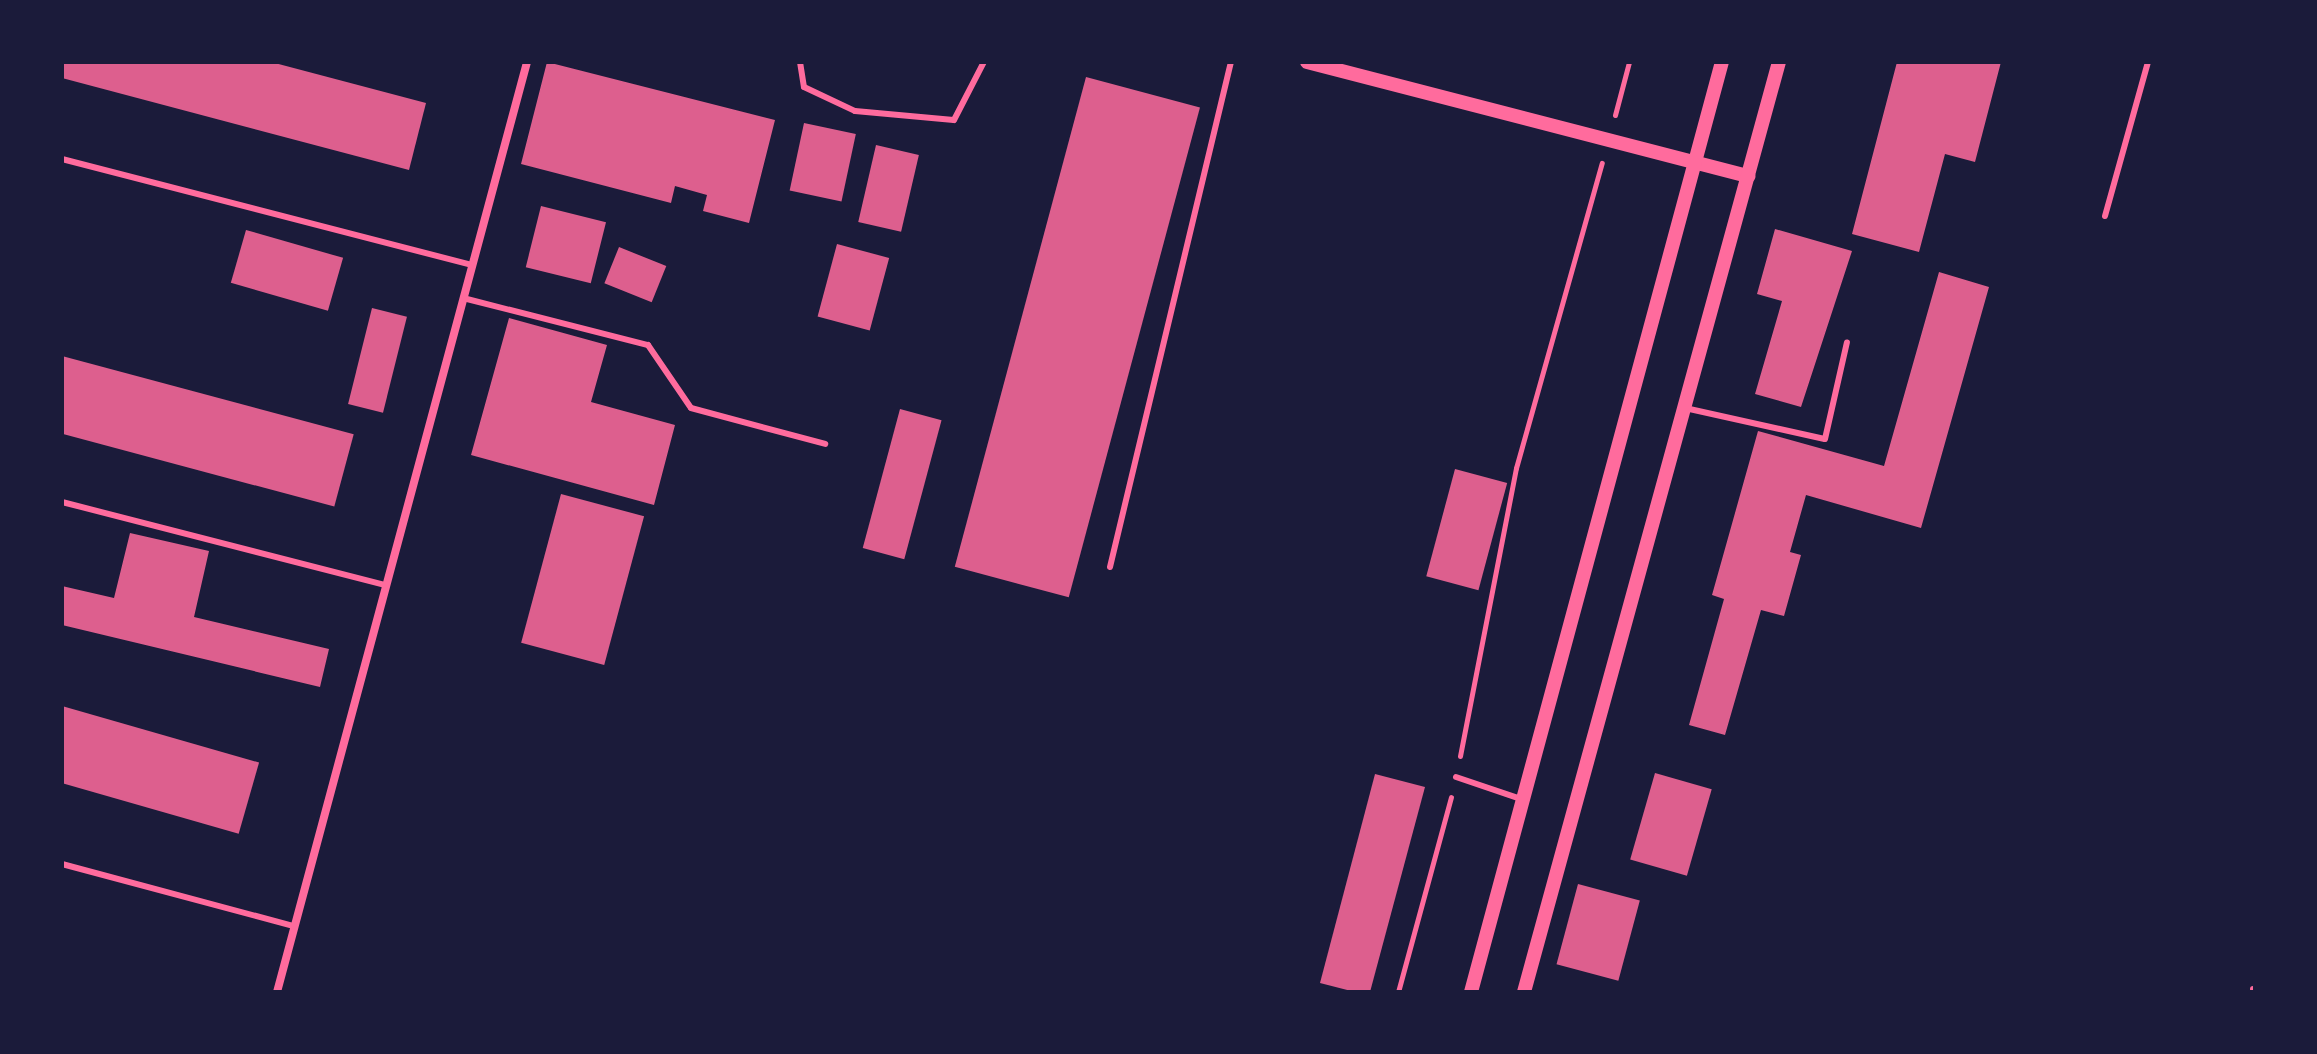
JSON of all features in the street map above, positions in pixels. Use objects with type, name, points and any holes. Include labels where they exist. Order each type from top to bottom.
[{"type":"street","points":[[277,992],[527,62]]},
{"type":"street","points":[[1307,62],[1749,176]]},
{"type":"street","points":[[1471,992],[1722,62]]},
{"type":"street","points":[[1524,992],[1779,62]]},
{"type":"lane","points":[[800,62],[804,87],[855,111],[954,120],[984,62]]},
{"type":"lane","points":[[1110,567],[1231,62]]},
{"type":"lane","points":[[2105,216],[2148,62]]},
{"type":"lane","points":[[62,159],[472,265]]},
{"type":"lane","points":[[463,298],[648,345],[691,408],[825,444]]},
{"type":"lane","points":[[1685,408],[1825,439],[1847,342]]},
{"type":"lane","points":[[62,502],[386,585]]},
{"type":"lane","points":[[1456,777],[1523,799]]},
{"type":"lane","points":[[62,864],[294,926]]},
{"type":"path","points":[[1398,992],[1456,777],[1516,468],[1629,62]]},
{"type":"building","points":[[62,62],[271,62],[426,103],[409,170],[62,78]]},
{"type":"building","points":[[547,62],[775,120],[749,223],[703,211],[707,195],[675,186],[671,203],[521,164]]},
{"type":"building","points":[[1897,62],[2001,62],[1975,162],[1945,154],[1919,252],[1852,234]]},
{"type":"building","points":[[1086,77],[1200,108],[1069,597],[955,567]]},
{"type":"building","points":[[804,123],[856,134],[841,202],[790,190]]},
{"type":"building","points":[[876,145],[919,155],[901,232],[858,222]]},
{"type":"building","points":[[541,206],[606,222],[591,283],[526,267]]},
{"type":"building","points":[[1775,229],[1852,251],[1801,407],[1755,394],[1782,301],[1757,294]]},
{"type":"building","points":[[246,230],[343,258],[328,311],[231,283]]},
{"type":"building","points":[[837,244],[889,258],[870,330],[818,316]]},
{"type":"building","points":[[619,247],[666,266],[652,302],[604,283]]},
{"type":"building","points":[[1939,272],[1989,287],[1921,528],[1806,495],[1790,552],[1801,555],[1784,616],[1761,610],[1725,735],[1689,725],[1724,599],[1712,595],[1758,431],[1884,466]]},
{"type":"building","points":[[372,308],[407,317],[383,413],[348,404]]},
{"type":"building","points":[[509,318],[607,345],[591,402],[675,425],[654,505],[471,455]]},
{"type":"building","points":[[62,356],[354,434],[334,507],[62,434]]},
{"type":"building","points":[[900,409],[942,420],[904,559],[863,548]]},
{"type":"building","points":[[1455,469],[1507,483],[1478,590],[1426,576]]},
{"type":"building","points":[[561,494],[644,516],[604,665],[521,643]]},
{"type":"building","points":[[130,533],[209,551],[194,617],[329,649],[320,687],[62,625],[62,586],[114,598]]},
{"type":"building","points":[[62,706],[259,763],[239,834],[62,783]]},
{"type":"building","points":[[1655,773],[1712,789],[1687,876],[1630,860]]},
{"type":"building","points":[[1375,774],[1425,787],[1370,992],[1355,992],[1320,983]]},
{"type":"building","points":[[1578,884],[1640,901],[1618,981],[1557,964]]}]
